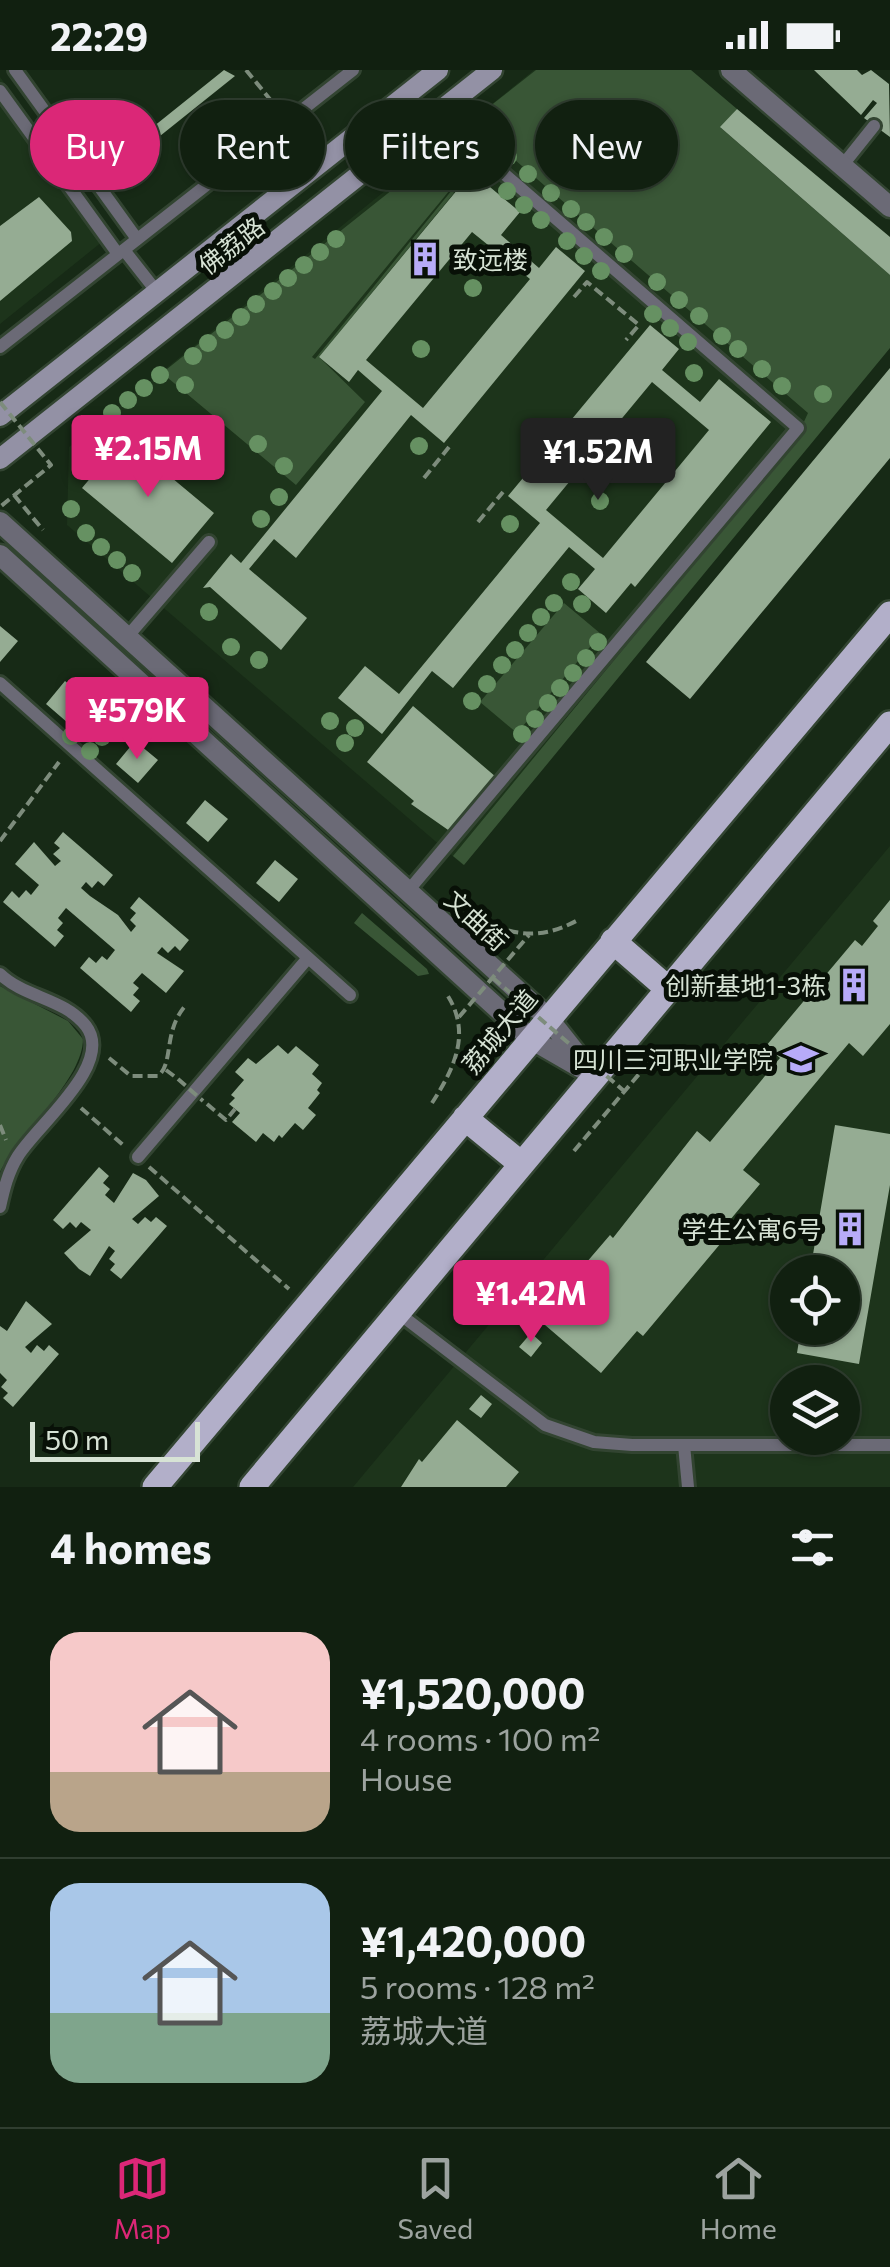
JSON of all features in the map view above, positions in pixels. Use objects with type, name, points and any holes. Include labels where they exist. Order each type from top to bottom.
[{"type":"main road","name":"佛荔路","points":[[0,416],[438,70]]},
{"type":"main road","name":"佛荔路","points":[[454,100],[492,70]]},
{"type":"main road","name":"佛荔路","points":[[0,459],[345,186]]},
{"type":"main road","name":"荔城大道","points":[[155,1487],[890,614]]},
{"type":"main road","points":[[252,1487],[890,724]]},
{"type":"main road","points":[[613,941],[667,988]]},
{"type":"main road","points":[[464,1118],[520,1163]]},
{"type":"street","points":[[732,70],[890,207]]},
{"type":"street","name":"文曲街","points":[[0,522],[548,1018],[593,1075]]},
{"type":"street","name":"文曲街","points":[[0,556],[531,1039],[593,1075]]},
{"type":"lane","points":[[15,70],[36,100]]},
{"type":"lane","points":[[0,347],[353,70]]},
{"type":"lane","points":[[0,91],[121,252],[157,292]]},
{"type":"lane","points":[[842,166],[874,126]]},
{"type":"lane","points":[[408,891],[798,428],[515,183]]},
{"type":"lane","points":[[102,190],[138,239]]},
{"type":"lane","points":[[127,636],[209,542]]},
{"type":"lane","points":[[0,683],[350,995]]},
{"type":"lane","points":[[135,1155],[308,958]]},
{"type":"lane","points":[[0,974],[20,990],[74,1014],[86,1026],[92,1040],[82,1078],[19,1154],[0,1207]]},
{"type":"lane","points":[[397,1312],[545,1425],[571,1437],[594,1442],[890,1445]]},
{"type":"lane","points":[[684,1444],[688,1487]]},
{"type":"path","points":[[246,70],[270,100]]},
{"type":"path","points":[[574,297],[587,282],[638,325],[626,340]]},
{"type":"path","points":[[0,402],[51,465],[0,507]]},
{"type":"path","points":[[424,478],[449,447]]},
{"type":"path","points":[[478,522],[502,492]]},
{"type":"path","points":[[14,495],[51,538]]},
{"type":"path","points":[[0,841],[62,760]]},
{"type":"path","points":[[468,911],[490,924],[529,935],[546,935],[578,920]]},
{"type":"path","points":[[432,1103],[454,1064],[459,1017],[529,935]]},
{"type":"path","points":[[492,978],[624,1092]]},
{"type":"path","points":[[440,984],[459,1017]]},
{"type":"path","points":[[166,1070],[168,1031],[184,1006]]},
{"type":"path","points":[[92,1040],[118,1070],[131,1076],[142,1079],[166,1070]]},
{"type":"path","points":[[574,1151],[656,1054]]},
{"type":"path","points":[[166,1070],[226,1120],[235,1109]]},
{"type":"path","points":[[80,1107],[135,1155]]},
{"type":"path","points":[[168,1184],[308,1305]]},
{"type":"shaded area","points":[[534,70],[689,70],[890,238],[890,347],[463,865],[67,525],[69,447],[386,190],[515,190],[515,100],[497,100]]},
{"type":"shaded area","points":[[536,70],[691,70],[737,109],[721,128],[890,275],[890,348],[464,865],[453,856],[796,439],[808,413],[550,190],[678,190],[678,100],[535,100],[535,177],[515,160],[515,100],[498,100]]},
{"type":"shaded area","points":[[0,77],[30,118],[30,190],[82,190],[113,233],[0,324]]},
{"type":"shaded area","points":[[392,190],[450,190],[312,357],[315,359],[452,190],[454,193],[319,357],[365,402],[296,485],[162,373]]},
{"type":"shaded area","points":[[564,603],[601,634],[517,733],[480,702]]},
{"type":"shaded area","name":"四川三河职业学院","points":[[890,846],[890,1487],[353,1487]]},
{"type":"shaded area","points":[[362,913],[429,974],[418,976],[354,923]]},
{"type":"shaded area","points":[[0,986],[68,1021],[83,1039],[80,1055],[63,1088],[0,1172]]},
{"type":"building","points":[[224,70],[235,76],[205,100],[187,100]]},
{"type":"building","points":[[814,70],[857,70],[862,75],[871,70],[889,84],[890,137],[864,118],[877,103],[873,100],[861,115]]},
{"type":"building","points":[[180,105],[180,120],[160,136],[160,121]]},
{"type":"building","points":[[737,109],[890,237],[890,275],[720,127]]},
{"type":"building","points":[[457,190],[494,190],[520,212],[501,235],[539,268],[556,247],[585,271],[444,443],[411,415],[296,558],[274,539],[249,569],[307,618],[281,650],[210,587],[203,588],[231,554],[241,563],[382,391],[358,370],[349,382],[319,357]],"holes":[[[472,232],[530,279],[423,408],[366,360]]]},
{"type":"building","points":[[39,197],[71,232],[72,241],[0,301],[0,226]]},
{"type":"building","points":[[650,325],[679,349],[662,370],[700,402],[719,379],[771,422],[635,587],[631,583],[606,613],[578,589],[595,569],[569,547],[453,688],[432,671],[382,734],[338,698],[365,666],[399,694],[540,523],[508,496]],"holes":[[[652,382],[709,430],[603,558],[546,510]]]},
{"type":"building","points":[[890,368],[890,458],[690,699],[646,662]]},
{"type":"building","points":[[124,438],[214,513],[172,563],[82,488]]},
{"type":"building","points":[[0,626],[18,641],[0,662]]},
{"type":"building","points":[[65,681],[87,700],[68,723],[46,704]]},
{"type":"building","points":[[413,706],[496,777],[451,832],[411,804],[414,801],[367,762]]},
{"type":"building","points":[[135,741],[158,760],[138,783],[116,764]]},
{"type":"building","points":[[205,800],[228,819],[208,842],[186,823]]},
{"type":"building","points":[[63,832],[113,875],[104,886],[98,881],[92,888],[86,882],[81,888],[118,915],[131,932],[136,926],[130,920],[136,913],[130,908],[139,897],[189,940],[180,951],[175,946],[168,953],[162,947],[157,953],[184,971],[166,993],[142,973],[133,983],[139,988],[133,995],[140,1001],[131,1012],[80,968],[89,957],[96,963],[102,956],[107,960],[115,950],[66,908],[58,918],[63,923],[57,930],[64,936],[55,947],[3,902],[12,891],[19,898],[26,890],[31,895],[39,885],[15,864],[34,842],[55,866],[61,861],[53,854],[60,848],[54,843]]},
{"type":"building","points":[[275,860],[298,879],[279,902],[256,883]]},
{"type":"building","points":[[890,900],[890,1024],[863,1056],[849,1043],[743,1170],[760,1184],[725,1226],[731,1231],[643,1336],[637,1331],[601,1373],[538,1319],[610,1235],[613,1238],[697,1131],[710,1142],[780,1058],[766,1046],[855,940],[862,946],[878,926],[873,921]]},
{"type":"building","points":[[278,1045],[288,1054],[296,1046],[319,1065],[312,1074],[322,1083],[317,1090],[320,1093],[308,1108],[316,1115],[303,1130],[295,1123],[274,1142],[263,1133],[256,1142],[232,1122],[240,1113],[229,1104],[235,1098],[231,1095],[244,1080],[235,1072],[248,1058],[256,1064]]},
{"type":"building","name":"学生公寓6号","points":[[835,1125],[890,1134],[890,1185],[859,1364],[797,1353],[798,1345],[860,1345],[860,1255],[813,1255]]},
{"type":"building","points":[[99,1167],[109,1176],[103,1183],[110,1189],[105,1195],[114,1203],[133,1173],[146,1180],[159,1196],[132,1219],[138,1224],[145,1217],[151,1222],[156,1217],[167,1226],[121,1279],[110,1270],[115,1264],[109,1259],[115,1251],[109,1246],[90,1276],[79,1269],[64,1253],[91,1230],[81,1222],[76,1228],[70,1222],[63,1229],[53,1220]]},
{"type":"building","points":[[26,1301],[52,1324],[25,1347],[31,1353],[37,1345],[44,1351],[49,1345],[59,1354],[13,1407],[3,1398],[8,1393],[1,1387],[7,1380],[0,1373],[0,1326],[7,1331]]},
{"type":"building","points":[[531,1333],[542,1343],[531,1357],[519,1347]]},
{"type":"building","points":[[481,1395],[492,1404],[481,1418],[469,1409]]},
{"type":"building","points":[[457,1420],[519,1472],[506,1487],[401,1487],[419,1459],[422,1462]]},
{"type":"place","name":"致远楼","points":[[425,259]]},
{"type":"place","name":"创新基地1-3栋","points":[[854,985]]},
{"type":"place","name":"四川三河职业学院","points":[[801,1059]]},
{"type":"place","name":"学生公寓6号","points":[[850,1229]]}]
